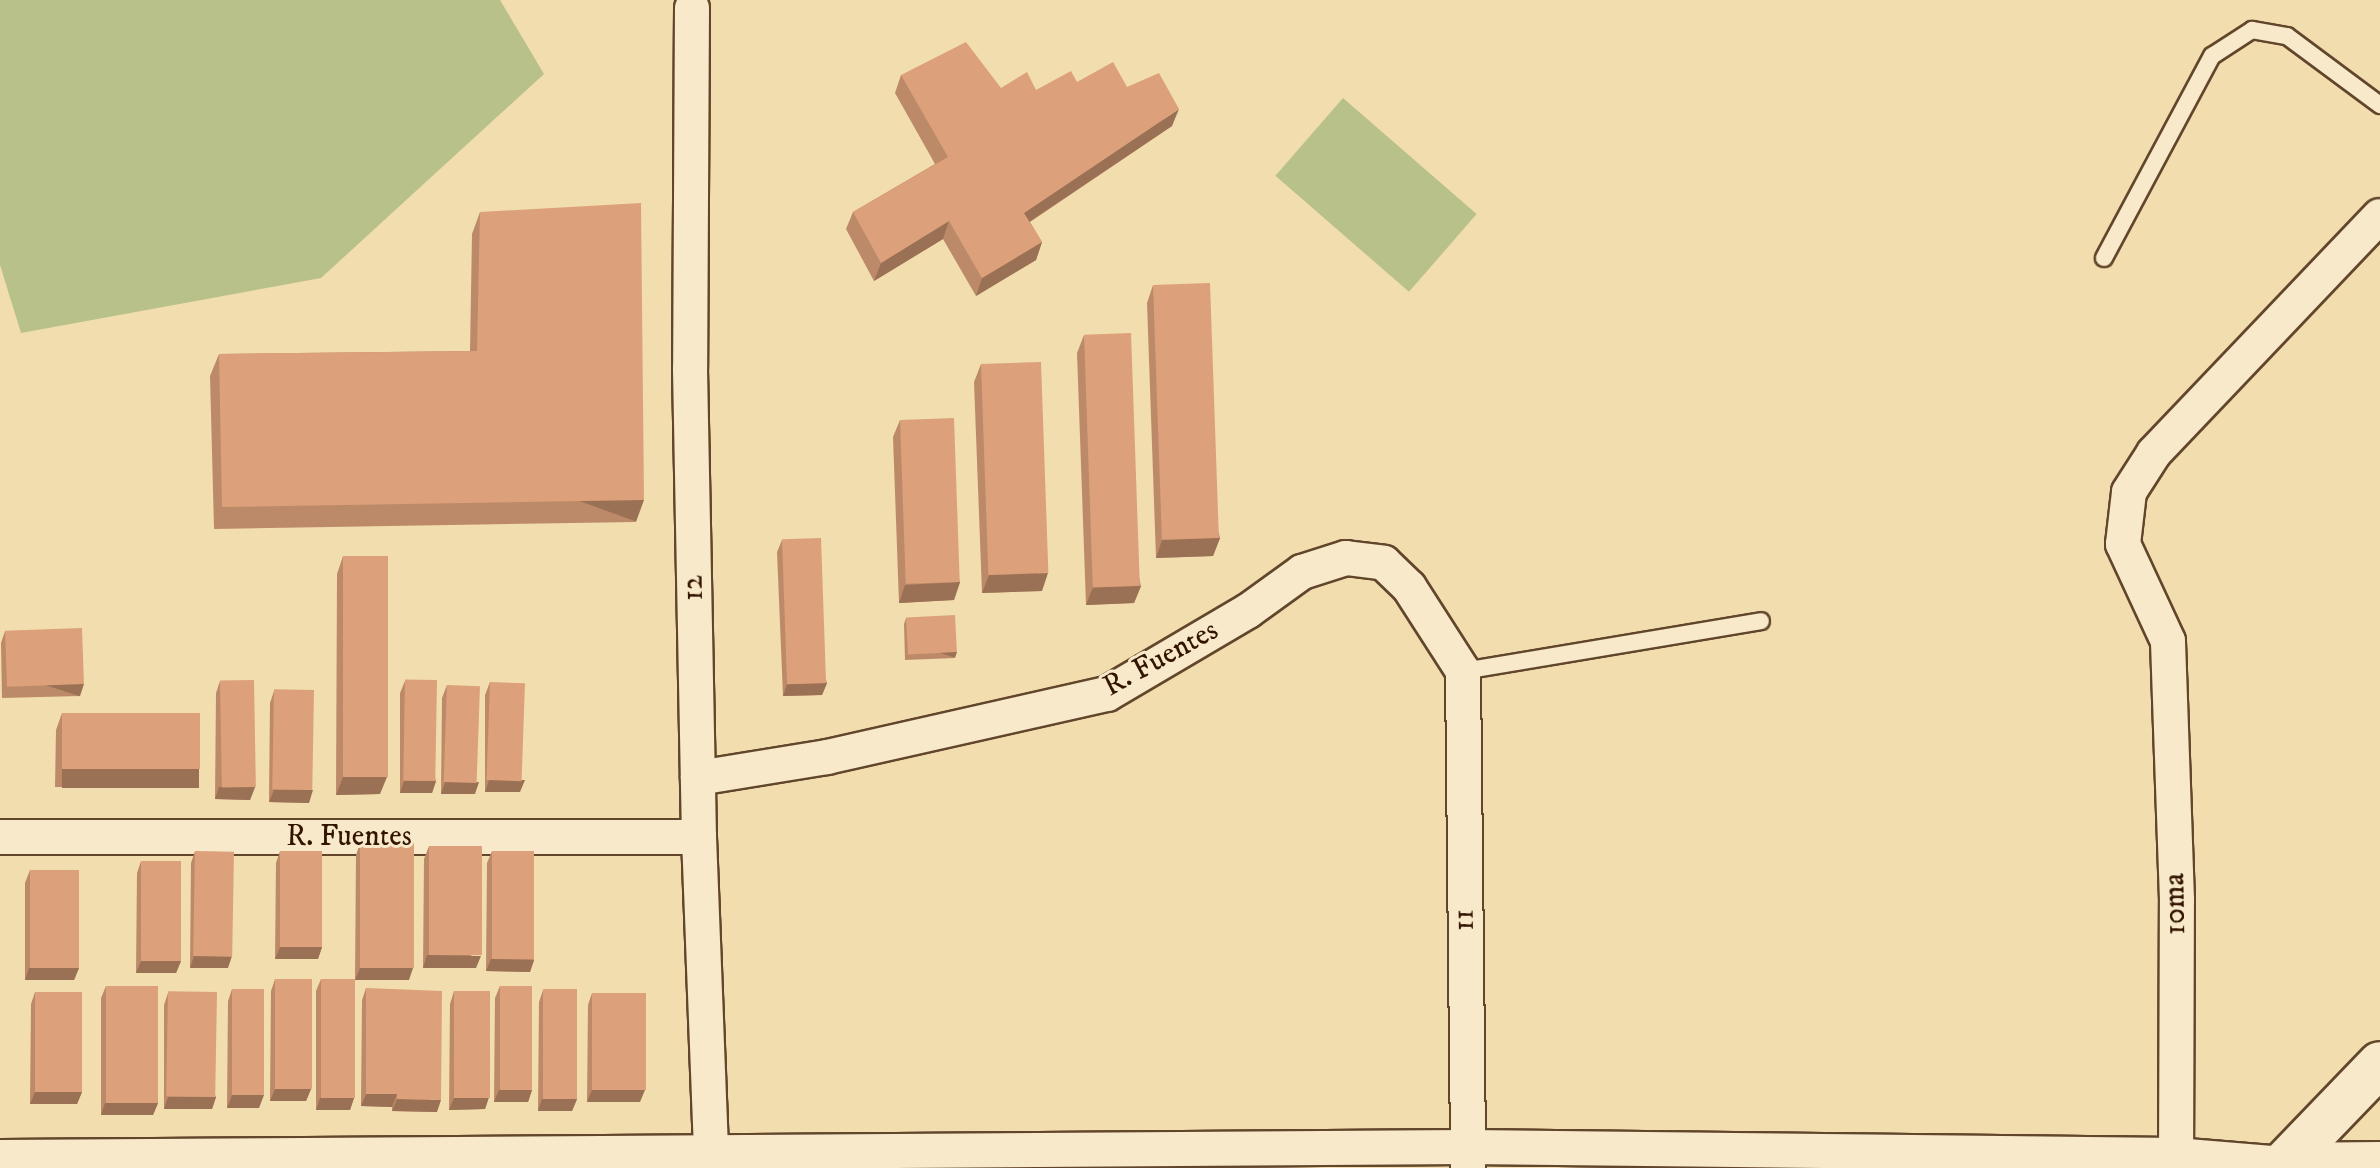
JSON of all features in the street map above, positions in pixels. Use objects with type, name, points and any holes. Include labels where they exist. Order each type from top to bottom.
[{"type":"main road","points":[[2282,1166],[2380,1064]]},
{"type":"street","name":"12","points":[[692,8],[690,369],[699,837],[712,1162]]},
{"type":"street","name":"10ma","points":[[2176,1162],[2177,900],[2168,641],[2123,544],[2129,492],[2154,453],[2380,216]]},
{"type":"street","name":"R. Fuentes","points":[[698,778],[827,757],[1107,694],[1248,611],[1302,572],[1346,558],[1384,563],[1409,587],[1463,671]]},
{"type":"street","name":"11","points":[[1463,671],[1468,1158]]},
{"type":"street","name":"R. Fuentes","points":[[0,837],[699,837]]},
{"type":"street","points":[[0,1157],[712,1162],[1468,1158],[2176,1162],[2282,1166],[2380,1163]]},
{"type":"lane","points":[[2104,258],[2212,56],[2252,30],[2287,36],[2380,105]]},
{"type":"lane","points":[[1463,671],[1761,621]]},
{"type":"green space","points":[[0,0],[500,0],[544,74],[321,278],[21,333],[0,265]]},
{"type":"green space","points":[[1343,98],[1477,214],[1409,292],[1275,176]]},
{"type":"building","points":[[966,42],[1001,88],[1027,72],[1036,90],[1071,71],[1077,82],[1113,62],[1127,87],[1159,73],[1179,109],[1024,213],[1042,242],[982,278],[949,221],[881,263],[853,212],[948,157],[901,75]]},
{"type":"building","points":[[641,203],[644,500],[222,507],[219,354],[477,351],[480,212]]},
{"type":"building","points":[[1210,283],[1219,538],[1162,540],[1153,285]]},
{"type":"building","points":[[1131,333],[1140,586],[1093,587],[1084,335]]},
{"type":"building","points":[[1041,362],[1048,573],[988,575],[981,364]]},
{"type":"building","points":[[954,418],[960,582],[906,584],[900,420]]},
{"type":"building","points":[[821,538],[826,683],[787,684],[782,539]]},
{"type":"building","points":[[343,556],[388,556],[388,777],[343,777]]},
{"type":"building","points":[[955,615],[957,652],[908,655],[906,618]]},
{"type":"building","points":[[82,628],[84,684],[7,687],[5,631]]},
{"type":"building","points":[[405,679],[437,680],[435,781],[403,780]]},
{"type":"building","points":[[254,680],[256,787],[222,788],[220,681]]},
{"type":"building","points":[[490,682],[525,683],[522,781],[487,780]]},
{"type":"building","points":[[447,685],[480,686],[477,783],[444,782]]},
{"type":"building","points":[[274,689],[314,690],[312,790],[272,789]]},
{"type":"building","points":[[62,713],[200,713],[200,769],[62,769]]},
{"type":"building","points":[[360,842],[414,842],[414,968],[360,968]]},
{"type":"building","points":[[429,846],[482,846],[482,955],[429,955]]},
{"type":"building","points":[[195,851],[234,852],[232,957],[193,956]]},
{"type":"building","points":[[280,851],[322,851],[322,947],[280,947]]},
{"type":"building","points":[[492,851],[534,851],[534,959],[492,959]]},
{"type":"building","points":[[141,861],[181,861],[181,961],[141,961]]},
{"type":"building","points":[[30,870],[79,870],[79,968],[30,968]]},
{"type":"building","points":[[275,979],[312,979],[312,1089],[275,1089]]},
{"type":"building","points":[[321,979],[355,979],[355,1098],[321,1098]]},
{"type":"building","points":[[106,986],[158,986],[158,1103],[106,1103]]},
{"type":"building","points":[[500,986],[532,986],[532,1090],[500,1090]]},
{"type":"building","points":[[366,988],[442,991],[441,1100],[397,1099],[397,1094],[366,1094]]},
{"type":"building","points":[[232,989],[264,989],[264,1095],[232,1095]]},
{"type":"building","points":[[543,989],[577,989],[577,1099],[543,1099]]},
{"type":"building","points":[[168,991],[217,992],[215,1097],[166,1096]]},
{"type":"building","points":[[454,991],[490,991],[490,1098],[454,1098]]},
{"type":"building","points":[[35,992],[82,992],[82,1092],[35,1092]]},
{"type":"building","points":[[592,993],[646,993],[646,1090],[592,1090]]}]
